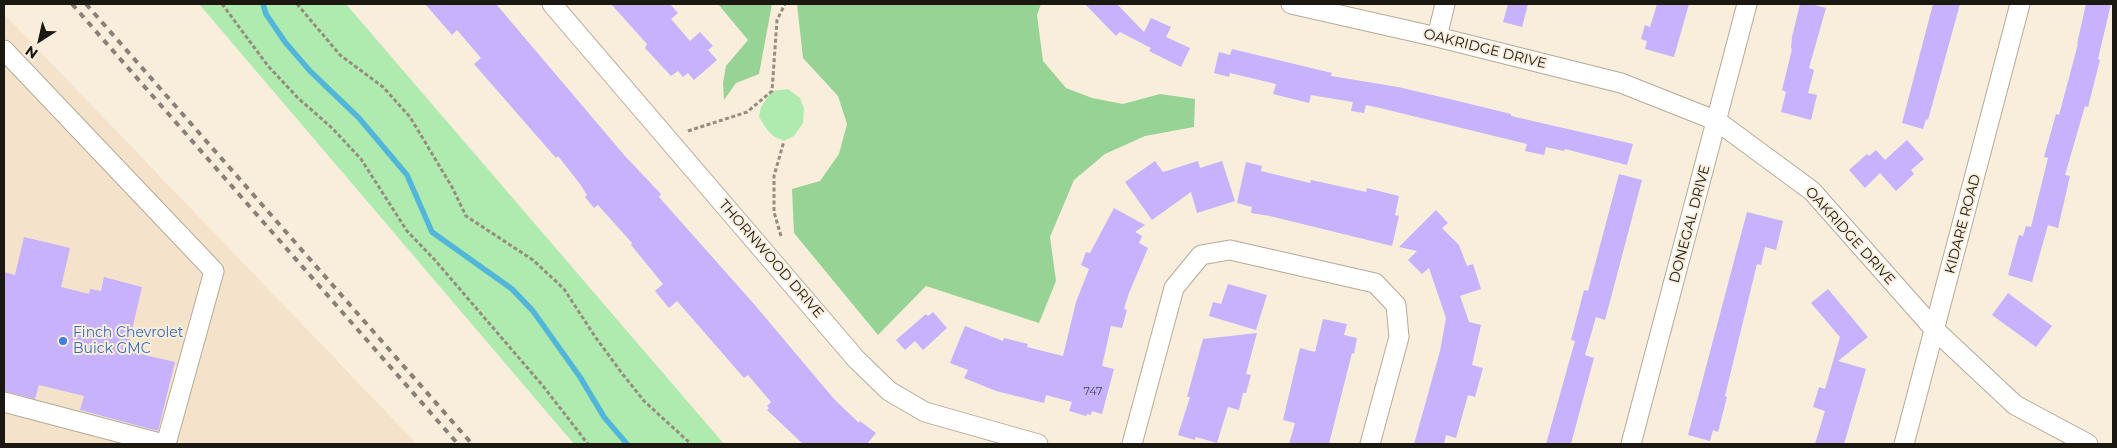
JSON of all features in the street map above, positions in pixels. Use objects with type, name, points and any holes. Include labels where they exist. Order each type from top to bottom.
[{"type":"street","name":"THORNWOOD DRIVE","points":[[552,4],[856,359],[889,391],[925,412],[1038,444]]},
{"type":"street","name":"OAKRIDGE DRIVE","points":[[1291,4],[1436,37],[1621,83],[1717,121],[1812,190],[1935,330],[2015,405],[2088,444]]},
{"type":"street","points":[[1436,37],[1445,4]]},
{"type":"street","name":"DONEGAL DRIVE","points":[[1632,444],[1747,4]]},
{"type":"street","name":"KIDARE ROAD","points":[[1904,444],[2020,4]]},
{"type":"street","points":[[4,50],[214,271],[164,444],[4,402]]},
{"type":"street","points":[[1132,444],[1174,288],[1201,255],[1230,250],[1375,283],[1396,305],[1399,337],[1370,444]]},
{"type":"path","points":[[222,4],[268,66],[361,159],[406,231],[434,259],[543,386],[588,444]]},
{"type":"path","points":[[297,4],[340,54],[383,87],[410,117],[452,187],[466,216],[533,260],[564,289],[596,338],[644,401],[691,444]]},
{"type":"path","points":[[688,131],[747,112],[772,91],[777,20],[785,4]]},
{"type":"path","points":[[780,236],[774,212],[774,186],[778,160],[784,141]]},
{"type":"shaded area","points":[[4,14],[417,444],[4,444]]},
{"type":"green space","points":[[199,4],[346,4],[724,444],[574,444]]},
{"type":"green space","points":[[718,4],[772,4],[759,74],[736,83],[724,100],[723,83],[726,66],[748,40]]},
{"type":"green space","points":[[797,4],[1041,4],[1037,15],[1043,61],[1066,88],[1092,98],[1123,104],[1160,94],[1195,99],[1194,127],[1145,136],[1105,154],[1074,180],[1050,237],[1056,281],[1039,323],[926,286],[878,335],[794,233],[792,189],[820,181],[839,154],[847,124],[838,96],[803,58]]},
{"type":"green space","points":[[788,89],[800,98],[804,109],[803,123],[794,136],[784,141],[768,131],[759,117],[761,107],[772,91]]},
{"type":"building","points":[[425,4],[496,4],[625,156],[661,194],[659,197],[754,304],[834,399],[859,423],[860,421],[876,433],[867,444],[803,444],[767,410],[769,408],[767,406],[771,402],[748,375],[744,378],[677,301],[669,308],[655,291],[663,284],[631,245],[632,243],[598,205],[594,208],[585,197],[587,195],[580,184],[558,156],[556,158],[474,64],[481,58],[457,30],[452,35]]},
{"type":"building","points":[[611,4],[670,4],[678,13],[671,19],[690,41],[700,32],[713,46],[708,50],[717,60],[694,80],[688,73],[683,77],[678,71],[671,76],[645,48],[647,44]]},
{"type":"building","points":[[1085,4],[1117,4],[1144,32],[1151,18],[1171,27],[1166,37],[1190,48],[1181,67],[1149,51],[1151,48],[1120,32],[1116,36]]},
{"type":"building","points":[[1508,4],[1528,4],[1522,27],[1503,22]]},
{"type":"building","points":[[1657,4],[1689,4],[1674,57],[1645,49],[1647,41],[1641,39],[1645,25],[1650,27]]},
{"type":"building","points":[[1800,4],[1811,4],[1826,8],[1809,68],[1814,70],[1808,93],[1817,95],[1811,120],[1781,112],[1786,92],[1782,90]]},
{"type":"building","points":[[1933,4],[1960,4],[1928,120],[1926,119],[1923,129],[1902,123]]},
{"type":"building","points":[[2086,4],[2111,4],[2088,107],[2085,106],[2065,175],[2070,176],[2058,228],[2048,225],[2032,282],[2008,275],[2019,235],[2023,236],[2026,226],[2031,227],[2048,158],[2044,157],[2056,114],[2059,115],[2078,44]]},
{"type":"building","points":[[1232,49],[1332,73],[1331,76],[1398,87],[1511,114],[1511,116],[1633,144],[1627,165],[1565,149],[1564,151],[1546,147],[1544,155],[1525,151],[1527,144],[1380,108],[1366,105],[1364,113],[1351,111],[1353,102],[1311,95],[1309,103],[1273,94],[1276,84],[1230,73],[1229,77],[1214,73],[1219,52],[1230,55]]},
{"type":"building","points":[[1907,140],[1924,159],[1911,170],[1914,174],[1896,191],[1880,173],[1865,188],[1849,170],[1867,154],[1869,156],[1876,150],[1885,160]]},
{"type":"building","points":[[1155,161],[1163,172],[1198,161],[1200,168],[1222,161],[1235,201],[1197,213],[1191,192],[1152,220],[1125,182]]},
{"type":"building","points":[[1246,162],[1262,166],[1261,171],[1310,183],[1311,180],[1366,192],[1367,188],[1399,196],[1395,215],[1399,216],[1392,246],[1251,213],[1252,207],[1237,203]]},
{"type":"building","points":[[1619,174],[1642,180],[1605,320],[1596,317],[1585,355],[1594,358],[1571,444],[1546,444],[1575,341],[1571,340],[1584,290],[1588,291]]},
{"type":"building","points":[[1114,208],[1145,225],[1135,232],[1142,236],[1139,243],[1148,248],[1129,293],[1124,309],[1127,310],[1122,328],[1111,326],[1102,366],[1114,369],[1102,414],[1092,411],[1091,415],[1087,414],[1086,416],[1069,411],[1072,402],[1046,395],[1044,403],[996,391],[964,378],[968,370],[950,363],[965,326],[1003,341],[1004,338],[1028,344],[1027,347],[1063,356],[1076,302],[1089,269],[1081,265],[1086,252],[1090,253]]},
{"type":"building","points":[[1436,210],[1448,223],[1442,228],[1459,245],[1467,266],[1473,264],[1481,289],[1460,296],[1469,322],[1481,325],[1472,365],[1483,368],[1475,397],[1468,395],[1456,438],[1446,435],[1444,444],[1414,444],[1440,351],[1446,318],[1429,268],[1422,274],[1408,260],[1417,251],[1399,247]]},
{"type":"building","points":[[1747,212],[1783,221],[1776,250],[1765,247],[1761,265],[1757,264],[1718,432],[1713,430],[1710,441],[1688,435]]},
{"type":"building","name":"Finch Chevrolet Buick GMC","points":[[24,237],[70,248],[61,287],[89,294],[90,289],[101,291],[104,277],[142,287],[127,351],[175,362],[158,431],[80,410],[84,396],[39,385],[35,399],[4,391],[4,272],[15,275]]},
{"type":"building","points":[[1228,284],[1267,295],[1256,330],[1209,316],[1213,302],[1221,304]]},
{"type":"building","points":[[1828,289],[1868,337],[1838,361],[1866,369],[1844,444],[1815,444],[1825,411],[1813,407],[1819,387],[1825,389],[1840,337],[1811,303]]},
{"type":"building","points":[[2008,293],[2052,326],[2036,347],[1992,315]]},
{"type":"building","points":[[933,312],[947,328],[923,350],[915,341],[905,350],[896,340],[926,314],[928,316]]},
{"type":"building","points":[[1323,319],[1347,324],[1344,335],[1357,338],[1354,354],[1352,353],[1329,444],[1289,444],[1295,423],[1283,420],[1300,348],[1315,352]]},
{"type":"building","points":[[1257,333],[1246,374],[1251,375],[1246,393],[1243,393],[1239,410],[1228,407],[1217,443],[1196,437],[1195,440],[1178,435],[1190,397],[1187,397],[1203,339]]},
{"type":"waterway","points":[[263,4],[266,14],[285,42],[310,71],[359,118],[407,175],[432,232],[512,289],[533,311],[580,377],[604,417],[627,444]]},
{"type":"railway","points":[[72,4],[458,444]]},
{"type":"railway","points":[[86,4],[472,444]]},
{"type":"place","name":"Finch Chevrolet Buick GMC","points":[[63,341]]}]
